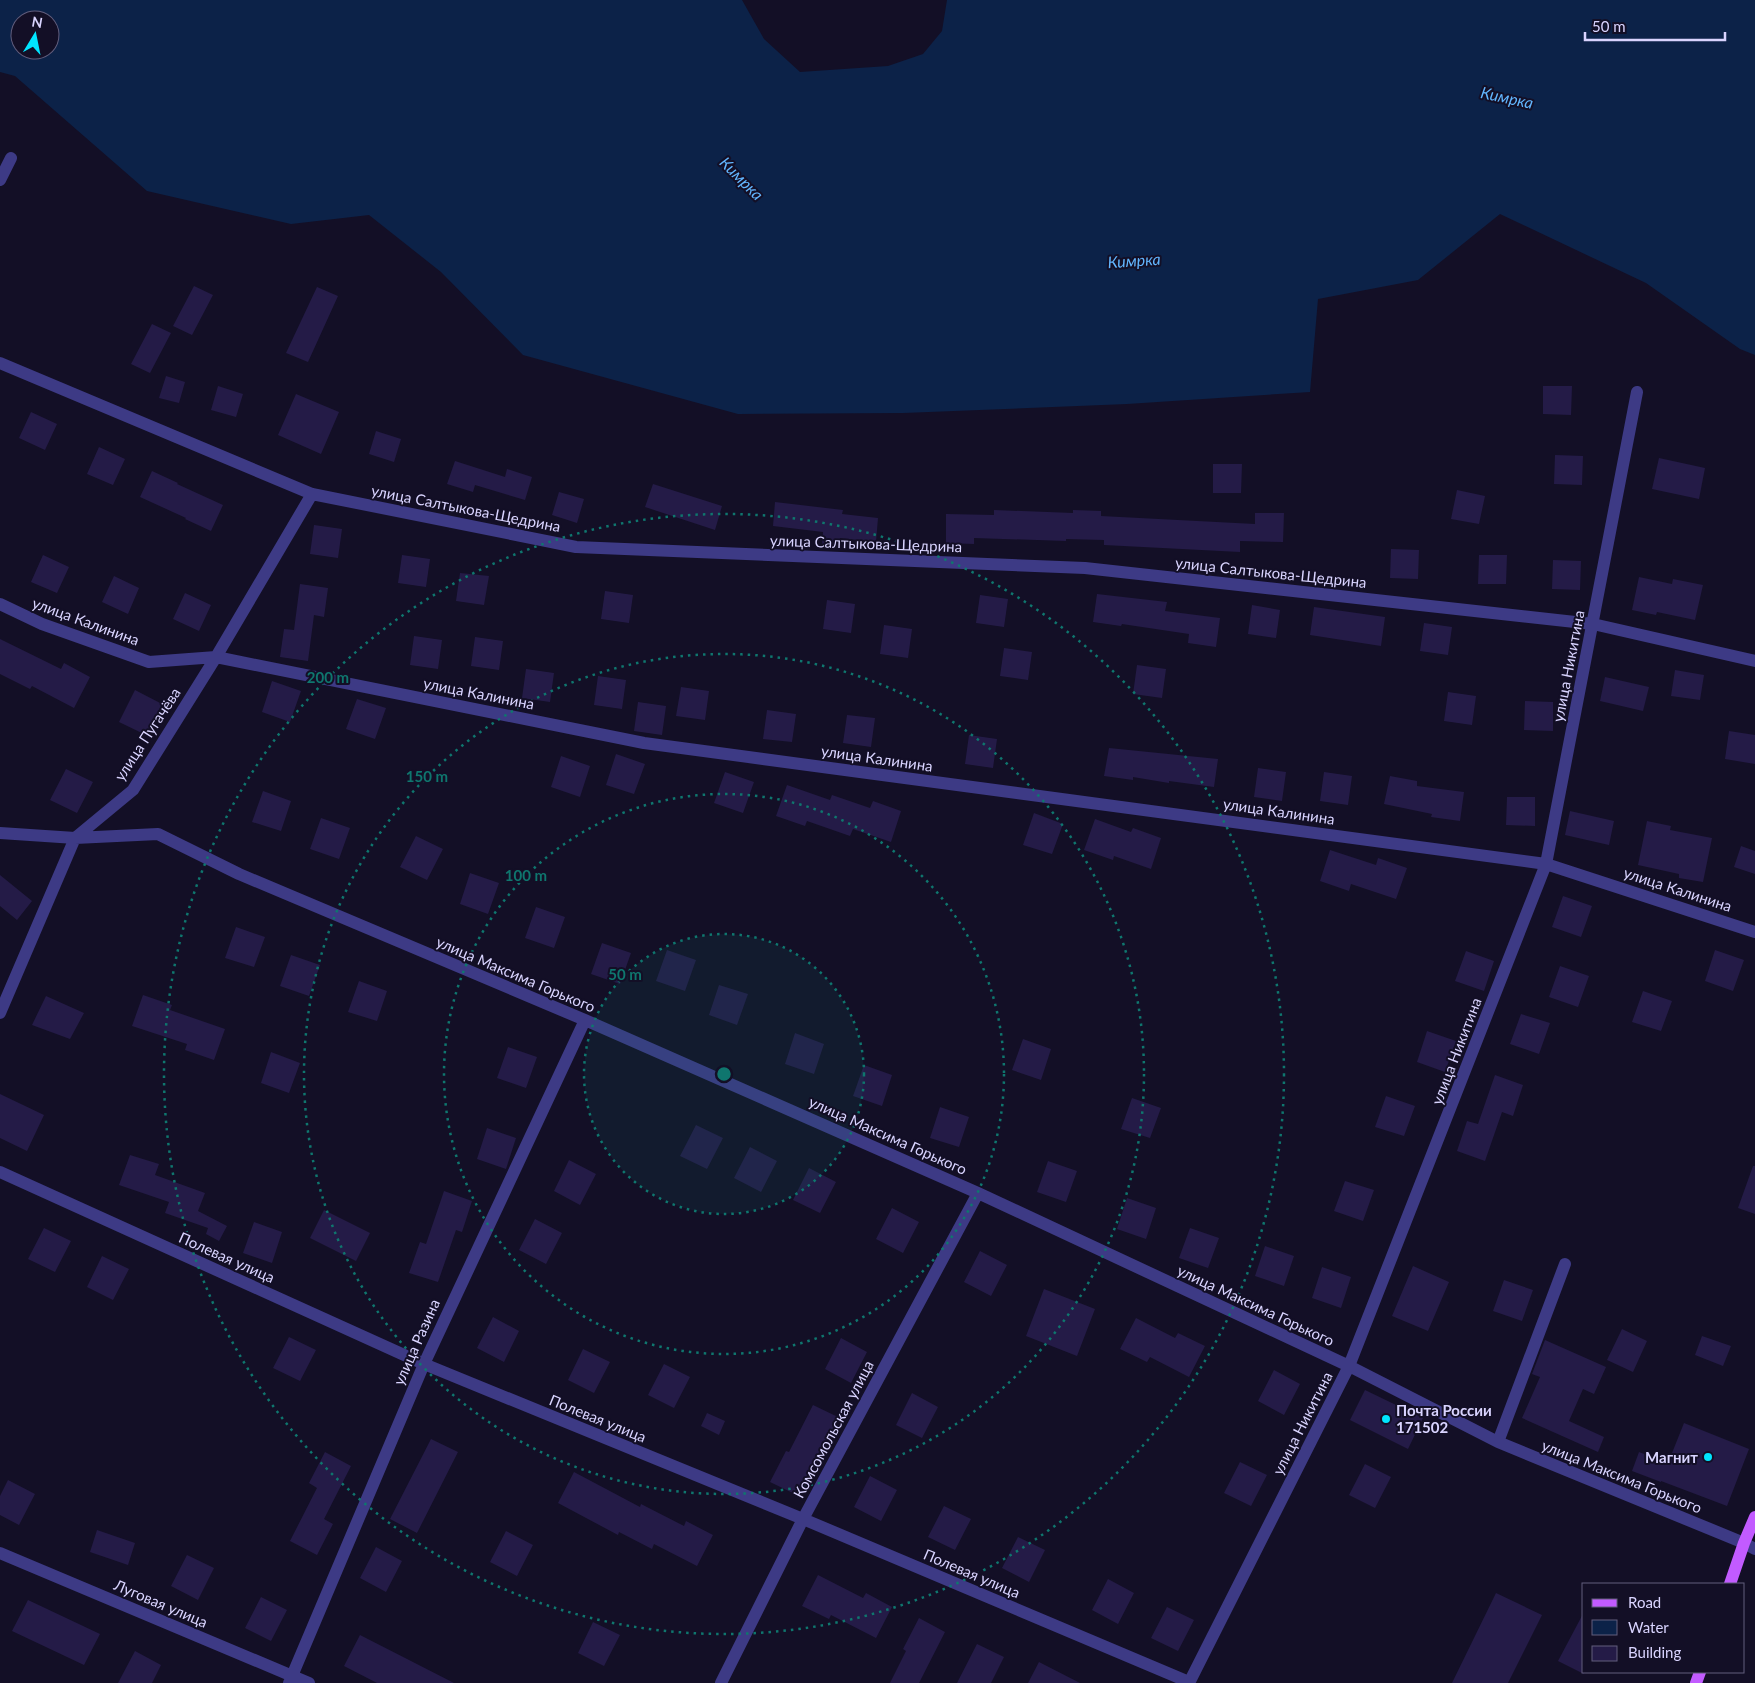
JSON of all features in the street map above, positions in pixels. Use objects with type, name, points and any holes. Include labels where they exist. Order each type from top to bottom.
[{"type":"main road","points":[[1730,1583],[1749,1546],[1755,1516]]},
{"type":"street","points":[[0,180],[11,158]]},
{"type":"street","name":"улица Салтыкова-Щедрина","points":[[0,363],[312,494],[576,547],[1085,568],[1593,624],[1755,661]]},
{"type":"street","name":"улица Никитина","points":[[1189,1682],[1349,1366],[1546,864],[1637,392]]},
{"type":"street","name":"улица Пугачёва","points":[[0,1013],[75,838],[133,790],[216,657],[312,494]]},
{"type":"street","name":"улица Калинина","points":[[0,604],[42,624],[149,662],[216,657],[644,743],[1546,864],[1755,932]]},
{"type":"street","name":"улица Максима Горького","points":[[0,833],[75,838],[158,834],[239,874],[585,1020],[978,1193],[1349,1366],[1498,1442],[1749,1546]]},
{"type":"street","name":"улица Разина","points":[[290,1680],[424,1364],[585,1020]]},
{"type":"street","name":"Полевая улица","points":[[0,1172],[424,1364],[803,1519],[1189,1682]]},
{"type":"street","name":"Комсомольская улица","points":[[721,1683],[803,1519],[978,1193]]},
{"type":"street","points":[[1498,1442],[1565,1264]]},
{"type":"street","name":"Луговая улица","points":[[0,1553],[290,1680],[309,1683]]},
{"type":"water","name":"Кимрка","points":[[0,0],[742,0],[764,39],[800,72],[888,66],[923,54],[942,31],[947,0],[1755,0],[1755,355],[1740,349],[1646,283],[1500,214],[1418,280],[1318,299],[1310,392],[1127,404],[903,413],[738,414],[523,355],[441,272],[369,215],[291,224],[147,191],[15,76],[0,72]]},
{"type":"building","points":[[194,286],[213,295],[192,335],[173,326]]},
{"type":"building","points":[[317,287],[338,296],[308,362],[286,353]]},
{"type":"building","points":[[152,324],[171,333],[150,373],[131,364]]},
{"type":"building","points":[[166,376],[185,382],[179,403],[159,398]]},
{"type":"building","points":[[218,386],[243,394],[236,417],[211,410]]},
{"type":"building","points":[[1543,386],[1572,386],[1571,415],[1543,414]]},
{"type":"building","points":[[296,394],[339,412],[321,454],[278,435]]},
{"type":"building","points":[[31,412],[57,424],[45,450],[19,438]]},
{"type":"building","points":[[376,431],[401,439],[394,462],[369,454]]},
{"type":"building","points":[[99,447],[125,459],[113,485],[87,474]]},
{"type":"building","points":[[1555,455],[1583,456],[1582,485],[1554,484]]},
{"type":"building","points":[[1659,458],[1705,468],[1699,499],[1652,489]]},
{"type":"building","points":[[455,461],[505,477],[507,469],[532,477],[525,500],[475,485],[473,492],[447,484]]},
{"type":"building","points":[[1213,464],[1242,464],[1241,493],[1213,493]]},
{"type":"building","points":[[152,471],[223,505],[211,531],[140,497]]},
{"type":"building","points":[[653,484],[722,506],[715,530],[645,507]]},
{"type":"building","points":[[1457,490],[1485,496],[1479,524],[1451,519]]},
{"type":"building","points":[[559,492],[584,499],[577,523],[552,515]]},
{"type":"building","points":[[775,502],[843,510],[842,514],[878,518],[876,542],[840,538],[840,545],[822,545],[823,532],[773,526]]},
{"type":"building","points":[[994,510],[1073,513],[1073,510],[1101,511],[1101,516],[1255,524],[1255,513],[1284,513],[1283,542],[1240,541],[1240,552],[1104,545],[1104,540],[1066,539],[1066,541],[974,538],[974,544],[946,543],[946,514],[994,515]]},
{"type":"building","points":[[314,525],[342,529],[338,558],[310,554]]},
{"type":"building","points":[[1391,549],[1419,550],[1418,579],[1390,578]]},
{"type":"building","points":[[43,555],[69,567],[57,593],[31,582]]},
{"type":"building","points":[[402,555],[430,559],[426,587],[398,583]]},
{"type":"building","points":[[1479,555],[1507,555],[1506,584],[1478,584]]},
{"type":"building","points":[[1553,560],[1581,561],[1580,590],[1552,589]]},
{"type":"building","points":[[460,573],[489,576],[484,605],[456,601]]},
{"type":"building","points":[[114,576],[139,588],[128,614],[102,602]]},
{"type":"building","points":[[1639,577],[1672,584],[1673,579],[1703,585],[1695,620],[1657,612],[1656,615],[1632,610]]},
{"type":"building","points":[[300,584],[328,588],[324,617],[314,615],[308,661],[280,657],[284,629],[294,630]]},
{"type":"building","points":[[605,591],[633,595],[629,623],[601,619]]},
{"type":"building","points":[[185,593],[211,605],[199,631],[173,619]]},
{"type":"building","points":[[1097,594],[1167,602],[1165,611],[1220,618],[1216,647],[1188,643],[1189,634],[1122,624],[1121,626],[1093,622]]},
{"type":"building","points":[[980,595],[1008,599],[1004,627],[976,623]]},
{"type":"building","points":[[827,600],[855,604],[851,633],[823,629]]},
{"type":"building","points":[[1252,605],[1280,610],[1276,638],[1248,634]]},
{"type":"building","points":[[1314,607],[1385,617],[1381,646],[1310,635]]},
{"type":"building","points":[[1424,623],[1452,627],[1448,655],[1420,651]]},
{"type":"building","points":[[884,625],[912,629],[908,658],[880,654]]},
{"type":"building","points":[[414,636],[442,640],[438,669],[410,665]]},
{"type":"building","points":[[475,637],[503,641],[499,670],[471,666]]},
{"type":"building","points":[[0,639],[61,669],[64,663],[90,677],[74,708],[32,686],[30,689],[0,674]]},
{"type":"building","points":[[1004,648],[1032,652],[1028,680],[1000,676]]},
{"type":"building","points":[[1137,665],[1166,669],[1162,698],[1133,694]]},
{"type":"building","points":[[526,669],[554,673],[550,702],[522,698]]},
{"type":"building","points":[[1675,670],[1704,675],[1700,700],[1671,696]]},
{"type":"building","points":[[598,676],[626,680],[622,709],[594,705]]},
{"type":"building","points":[[1605,677],[1649,687],[1643,711],[1600,701]]},
{"type":"building","points":[[272,681],[301,691],[290,722],[262,712]]},
{"type":"building","points":[[681,687],[709,691],[705,720],[676,716]]},
{"type":"building","points":[[135,690],[162,704],[146,735],[119,722]]},
{"type":"building","points":[[1448,692],[1476,696],[1472,725],[1444,721]]},
{"type":"building","points":[[357,699],[386,708],[375,739],[346,729]]},
{"type":"building","points":[[1525,701],[1553,702],[1553,731],[1524,730]]},
{"type":"building","points":[[638,702],[666,706],[662,735],[634,731]]},
{"type":"building","points":[[767,710],[796,714],[792,742],[763,739]]},
{"type":"building","points":[[847,715],[875,718],[871,747],[843,743]]},
{"type":"building","points":[[1729,731],[1755,735],[1755,764],[1725,759]]},
{"type":"building","points":[[969,735],[997,739],[993,768],[965,764]]},
{"type":"building","points":[[1109,748],[1218,759],[1214,787],[1169,781],[1169,783],[1133,777],[1133,780],[1104,776]]},
{"type":"building","points":[[616,754],[645,764],[634,794],[606,785]]},
{"type":"building","points":[[561,756],[590,766],[580,797],[551,787]]},
{"type":"building","points":[[1258,768],[1286,772],[1282,801],[1254,797]]},
{"type":"building","points":[[66,769],[93,782],[77,813],[50,800]]},
{"type":"building","points":[[725,772],[754,782],[743,813],[714,803]]},
{"type":"building","points":[[1324,772],[1352,776],[1348,805],[1320,801]]},
{"type":"building","points":[[1390,776],[1417,781],[1417,786],[1464,792],[1460,821],[1431,817],[1432,814],[1384,804]]},
{"type":"building","points":[[787,785],[830,800],[832,795],[870,808],[873,801],[901,811],[891,842],[853,829],[850,836],[807,821],[805,826],[776,816]]},
{"type":"building","points":[[263,791],[291,801],[281,831],[252,822]]},
{"type":"building","points":[[1507,797],[1535,797],[1535,826],[1506,825]]},
{"type":"building","points":[[1570,811],[1614,821],[1609,845],[1565,835]]},
{"type":"building","points":[[1034,813],[1063,824],[1052,854],[1023,845]]},
{"type":"building","points":[[321,818],[350,828],[339,859],[310,849]]},
{"type":"building","points":[[1095,819],[1131,832],[1133,828],[1161,838],[1151,869],[1114,856],[1113,860],[1084,850]]},
{"type":"building","points":[[1647,821],[1671,826],[1670,830],[1712,838],[1703,882],[1679,878],[1679,874],[1638,865]]},
{"type":"building","points":[[416,836],[443,849],[427,880],[400,867]]},
{"type":"building","points":[[1741,846],[1755,851],[1755,874],[1734,867]]},
{"type":"building","points":[[1330,850],[1376,865],[1378,858],[1407,868],[1396,899],[1351,884],[1349,891],[1320,881]]},
{"type":"building","points":[[470,873],[499,883],[488,914],[460,904]]},
{"type":"building","points":[[0,875],[32,901],[17,920],[0,906]]},
{"type":"building","points":[[1563,896],[1592,906],[1581,937],[1552,927]]},
{"type":"building","points":[[536,907],[565,917],[554,948],[525,938]]},
{"type":"building","points":[[236,927],[265,937],[254,967],[225,958]]},
{"type":"building","points":[[602,943],[631,953],[620,984],[591,974]]},
{"type":"building","points":[[667,950],[696,960],[685,991],[656,981]]},
{"type":"building","points":[[1715,950],[1744,960],[1733,991],[1705,981]]},
{"type":"building","points":[[1466,951],[1494,961],[1484,991],[1455,981]]},
{"type":"building","points":[[291,955],[320,965],[309,996],[280,986]]},
{"type":"building","points":[[1560,966],[1589,976],[1578,1007],[1549,997]]},
{"type":"building","points":[[359,981],[387,991],[377,1021],[348,1012]]},
{"type":"building","points":[[719,985],[748,994],[737,1025],[709,1015]]},
{"type":"building","points":[[1643,991],[1672,1001],[1661,1031],[1632,1022]]},
{"type":"building","points":[[143,995],[172,1005],[170,1010],[225,1029],[214,1060],[185,1050],[187,1044],[132,1026]]},
{"type":"building","points":[[46,996],[84,1013],[70,1039],[32,1025]]},
{"type":"building","points":[[1521,1014],[1550,1023],[1539,1054],[1510,1044]]},
{"type":"building","points":[[1427,1031],[1456,1041],[1445,1072],[1417,1062]]},
{"type":"building","points":[[795,1033],[824,1044],[814,1074],[785,1064]]},
{"type":"building","points":[[1023,1039],[1051,1049],[1041,1080],[1012,1070]]},
{"type":"building","points":[[508,1047],[537,1057],[526,1088],[497,1078]]},
{"type":"building","points":[[271,1052],[300,1063],[289,1093],[261,1083]]},
{"type":"building","points":[[864,1065],[892,1075],[882,1106],[853,1096]]},
{"type":"building","points":[[1495,1075],[1523,1085],[1513,1116],[1502,1112],[1485,1161],[1457,1151],[1467,1121],[1478,1124]]},
{"type":"building","points":[[0,1094],[44,1115],[27,1151],[0,1138]]},
{"type":"building","points":[[1386,1096],[1415,1106],[1404,1136],[1375,1127]]},
{"type":"building","points":[[1132,1098],[1161,1108],[1150,1138],[1121,1129]]},
{"type":"building","points":[[940,1107],[969,1117],[959,1147],[930,1138]]},
{"type":"building","points":[[696,1125],[723,1138],[707,1169],[680,1156]]},
{"type":"building","points":[[487,1128],[516,1138],[506,1169],[477,1159]]},
{"type":"building","points":[[750,1147],[777,1161],[761,1192],[734,1178]]},
{"type":"building","points":[[130,1155],[159,1164],[155,1175],[205,1193],[198,1211],[227,1226],[219,1241],[206,1234],[208,1228],[165,1213],[169,1202],[119,1185]]},
{"type":"building","points":[[569,1160],[596,1174],[580,1205],[554,1191]]},
{"type":"building","points":[[1048,1161],[1077,1171],[1066,1202],[1037,1192]]},
{"type":"building","points":[[1753,1166],[1755,1166],[1755,1214],[1738,1208]]},
{"type":"building","points":[[809,1168],[836,1182],[820,1213],[793,1200]]},
{"type":"building","points":[[1345,1181],[1374,1190],[1363,1221],[1334,1211]]},
{"type":"building","points":[[444,1191],[472,1201],[462,1232],[456,1230],[438,1282],[409,1273],[420,1242],[426,1244]]},
{"type":"building","points":[[1127,1198],[1156,1208],[1146,1239],[1117,1229]]},
{"type":"building","points":[[892,1208],[919,1222],[903,1253],[876,1239]]},
{"type":"building","points":[[324,1210],[370,1233],[356,1261],[310,1238]]},
{"type":"building","points":[[535,1219],[562,1233],[546,1264],[519,1250]]},
{"type":"building","points":[[254,1222],[282,1232],[272,1263],[243,1253]]},
{"type":"building","points":[[44,1228],[71,1241],[55,1272],[28,1259]]},
{"type":"building","points":[[1190,1228],[1219,1238],[1208,1268],[1179,1258]]},
{"type":"building","points":[[1265,1246],[1294,1256],[1284,1286],[1255,1276]]},
{"type":"building","points":[[980,1251],[1007,1265],[991,1296],[964,1282]]},
{"type":"building","points":[[102,1256],[129,1269],[113,1300],[87,1287]]},
{"type":"building","points":[[1413,1266],[1449,1282],[1428,1331],[1392,1316]]},
{"type":"building","points":[[1322,1267],[1351,1277],[1341,1308],[1312,1298]]},
{"type":"building","points":[[1504,1280],[1533,1290],[1522,1321],[1493,1311]]},
{"type":"building","points":[[1044,1289],[1095,1309],[1077,1356],[1026,1336]]},
{"type":"building","points":[[493,1317],[519,1331],[504,1362],[477,1348]]},
{"type":"building","points":[[1136,1318],[1175,1338],[1178,1333],[1205,1346],[1189,1377],[1150,1357],[1147,1362],[1120,1349]]},
{"type":"building","points":[[1622,1329],[1647,1341],[1633,1372],[1607,1360]]},
{"type":"building","points":[[1702,1336],[1731,1346],[1723,1366],[1695,1355]]},
{"type":"building","points":[[289,1337],[316,1350],[300,1381],[273,1368]]},
{"type":"building","points":[[841,1338],[867,1352],[851,1383],[825,1369]]},
{"type":"building","points":[[1545,1340],[1606,1367],[1594,1394],[1583,1389],[1569,1421],[1604,1437],[1598,1452],[1522,1418],[1540,1377],[1532,1374]]},
{"type":"building","points":[[583,1349],[610,1362],[594,1393],[568,1380]]},
{"type":"building","points":[[664,1364],[690,1377],[674,1408],[648,1395]]},
{"type":"building","points":[[1274,1370],[1300,1384],[1284,1415],[1258,1401]]},
{"type":"building","name":"Почта России 171502","points":[[1365,1390],[1423,1418],[1408,1449],[1350,1420]]},
{"type":"building","points":[[912,1393],[938,1407],[922,1438],[896,1425]]},
{"type":"building","points":[[813,1405],[840,1418],[824,1449],[821,1448],[797,1495],[770,1482],[786,1451],[789,1452]]},
{"type":"building","points":[[707,1413],[725,1421],[719,1435],[701,1426]]},
{"type":"building","name":"Магнит","points":[[1684,1423],[1749,1449],[1727,1506],[1632,1471],[1639,1452],[1668,1463]]},
{"type":"building","points":[[431,1439],[458,1452],[417,1533],[390,1519]]},
{"type":"building","points":[[325,1452],[351,1466],[324,1519],[333,1524],[317,1555],[290,1541],[317,1488],[309,1483]]},
{"type":"building","points":[[1240,1462],[1267,1475],[1251,1506],[1224,1493]]},
{"type":"building","points":[[1365,1464],[1391,1477],[1375,1508],[1349,1495]]},
{"type":"building","points":[[574,1472],[640,1507],[641,1504],[684,1526],[686,1521],[713,1535],[697,1566],[654,1544],[652,1549],[619,1532],[618,1535],[558,1503]]},
{"type":"building","points":[[870,1476],[897,1490],[881,1521],[854,1507]]},
{"type":"building","points":[[8,1480],[35,1494],[19,1525],[0,1515],[0,1496]]},
{"type":"building","points":[[944,1506],[971,1519],[955,1550],[928,1537]]},
{"type":"building","points":[[97,1530],[135,1543],[128,1565],[90,1552]]},
{"type":"building","points":[[506,1531],[533,1545],[517,1576],[490,1562]]},
{"type":"building","points":[[1018,1537],[1045,1550],[1029,1582],[1002,1568]]},
{"type":"building","points":[[376,1547],[402,1561],[386,1592],[360,1578]]},
{"type":"building","points":[[187,1555],[214,1568],[198,1600],[171,1586]]},
{"type":"building","points":[[818,1575],[863,1598],[866,1593],[892,1607],[876,1638],[831,1615],[829,1619],[802,1606]]},
{"type":"building","points":[[1108,1579],[1134,1593],[1118,1624],[1092,1610]]},
{"type":"building","points":[[1496,1593],[1542,1615],[1508,1683],[1452,1683]]},
{"type":"building","points":[[261,1597],[287,1610],[271,1641],[245,1628]]},
{"type":"building","points":[[28,1600],[100,1634],[84,1665],[12,1631]]},
{"type":"building","points":[[1167,1607],[1194,1620],[1178,1651],[1151,1638]]},
{"type":"building","points":[[1582,1616],[1582,1673],[1558,1661]]},
{"type":"building","points":[[919,1618],[945,1632],[919,1683],[890,1683],[906,1651],[903,1649]]},
{"type":"building","points":[[593,1622],[620,1635],[604,1666],[578,1653]]},
{"type":"building","points":[[360,1635],[454,1683],[377,1683],[344,1666]]},
{"type":"building","points":[[977,1644],[1004,1657],[991,1683],[957,1683]]},
{"type":"building","points":[[135,1651],[161,1665],[152,1683],[118,1683]]},
{"type":"building","points":[[1039,1662],[1080,1683],[1028,1683]]},
{"type":"place","name":"Почта России 171502","points":[[1386,1419]]},
{"type":"place","name":"Магнит","points":[[1708,1457]]}]
